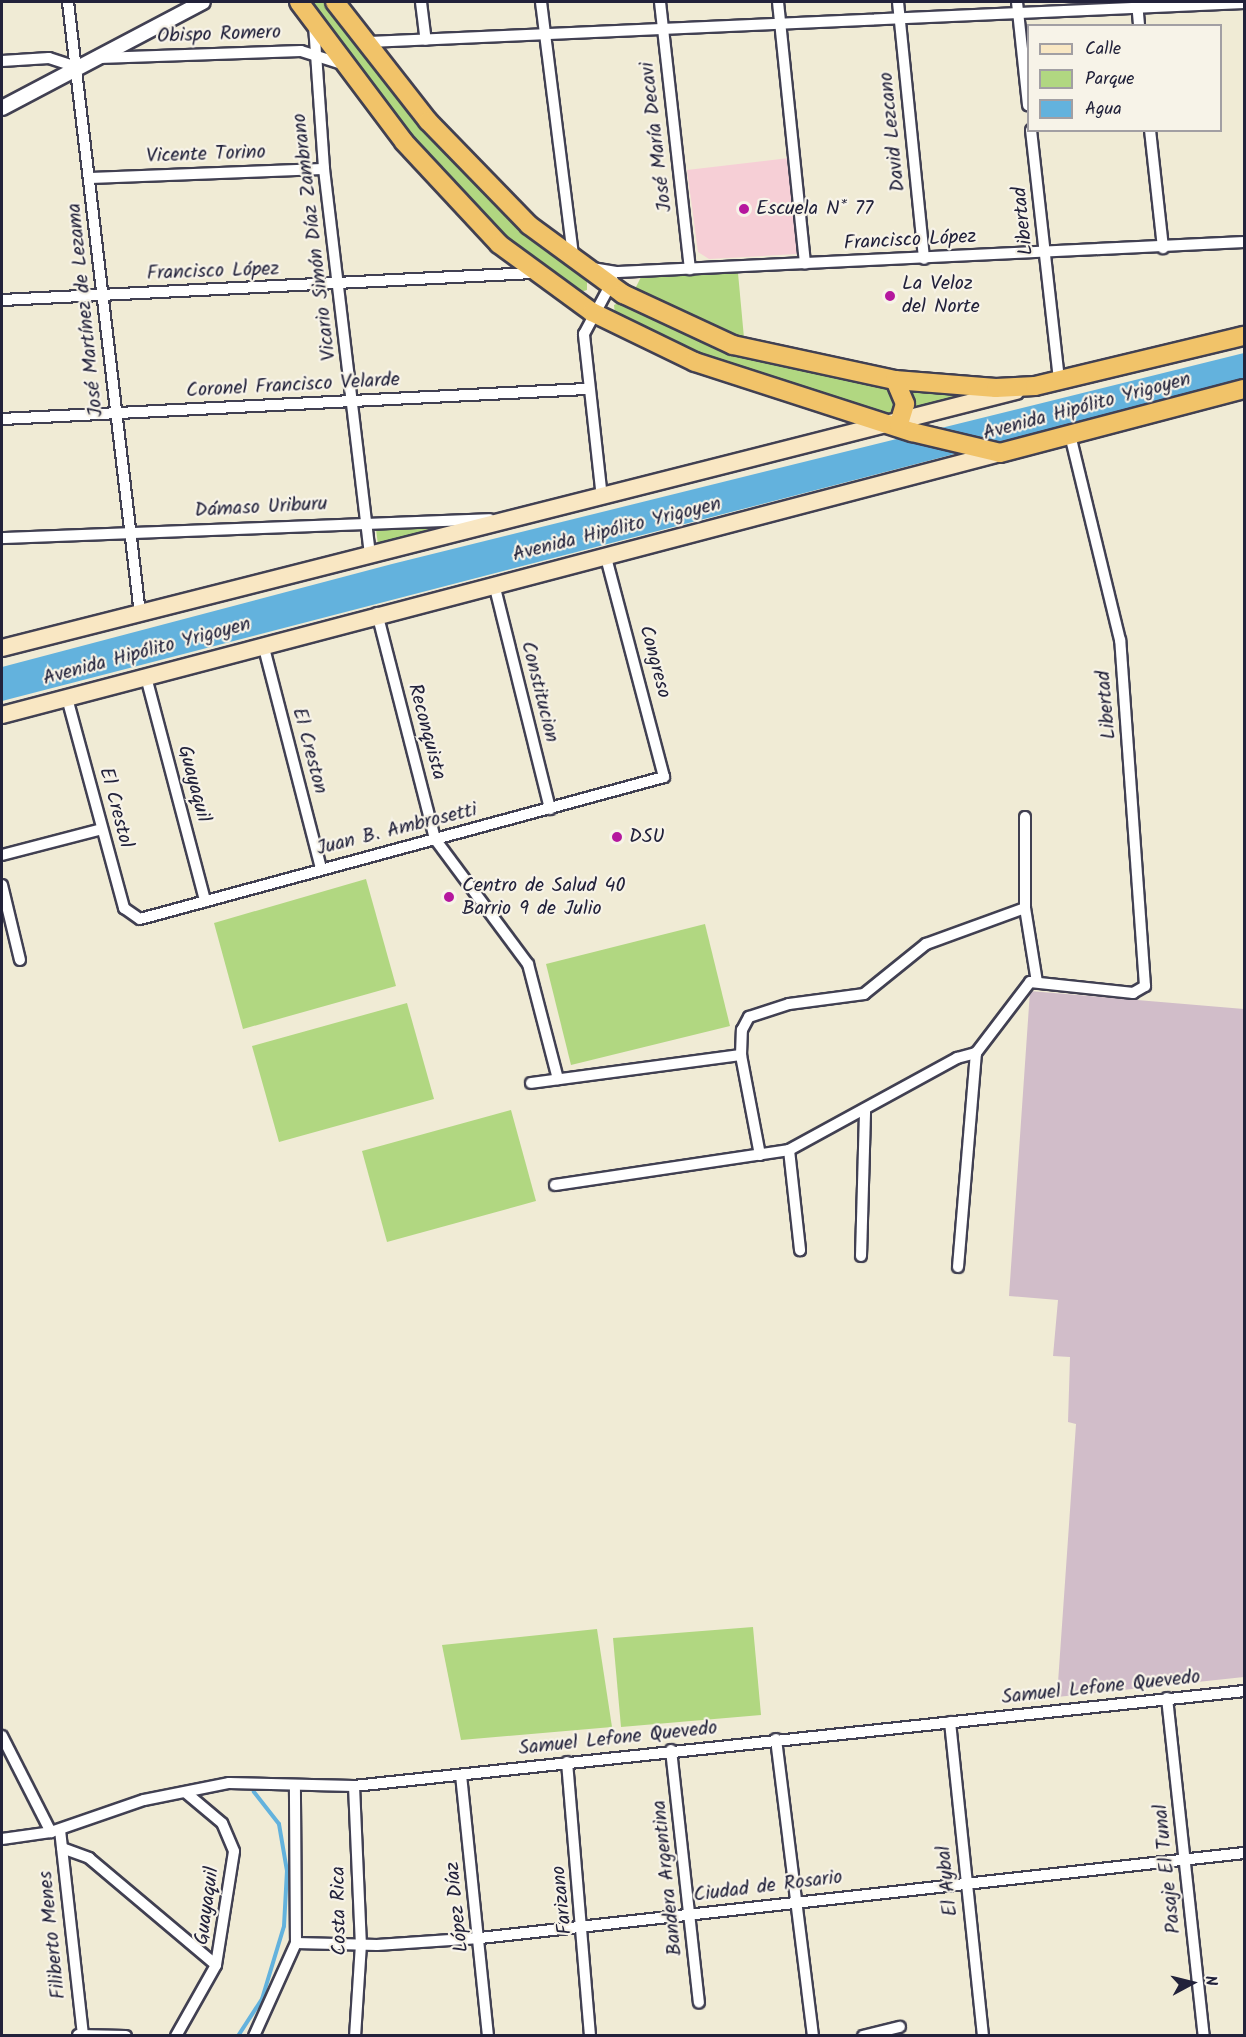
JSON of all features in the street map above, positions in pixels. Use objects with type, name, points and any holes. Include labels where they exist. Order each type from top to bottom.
[{"type":"highway","points":[[299,2],[344,65],[456,203],[534,273],[592,312],[725,374],[977,450],[1000,453]]},
{"type":"highway","points":[[335,2],[461,158],[576,264],[614,279],[733,345],[895,381],[1035,386]]},
{"type":"highway","name":"Avenida Hipólito Yrigoyen","points":[[1035,386],[1245,336]]},
{"type":"highway","points":[[895,381],[905,404],[905,428]]},
{"type":"highway","name":"Avenida Hipólito Yrigoyen","points":[[1000,453],[1245,389]]},
{"type":"main road","name":"Avenida Hipólito Yrigoyen","points":[[2,648],[602,498],[905,428],[1035,386]]},
{"type":"main road","name":"Avenida Hipólito Yrigoyen","points":[[2,715],[376,613],[606,558],[1000,453]]},
{"type":"street","name":"José Martínez de Lezama","points":[[68,2],[103,295],[128,533],[140,614]]},
{"type":"street","points":[[2,108],[187,6],[203,2]]},
{"type":"street","points":[[422,2],[426,40]]},
{"type":"street","points":[[541,2],[576,264]]},
{"type":"street","name":"José María Decavi","points":[[660,2],[690,269]]},
{"type":"street","points":[[778,2],[805,264]]},
{"type":"street","name":"David Lezcano","points":[[898,2],[924,259]]},
{"type":"street","points":[[1017,2],[1027,88]]},
{"type":"street","points":[[369,42],[900,20],[1137,5],[1245,3]]},
{"type":"street","points":[[1137,5],[1139,24]]},
{"type":"street","name":"Vicario Simón Díaz Zambrano","points":[[314,21],[314,53],[324,169],[352,401],[363,521],[370,555]]},
{"type":"street","name":"Obispo Romero","points":[[93,58],[314,53],[344,65]]},
{"type":"street","points":[[2,60],[49,58],[76,67]]},
{"type":"street","name":"Libertad","points":[[1031,132],[1059,380]]},
{"type":"street","points":[[1150,132],[1163,248]]},
{"type":"street","name":"Vicente Torino","points":[[89,178],[324,169]]},
{"type":"street","name":"Francisco López","points":[[614,279],[690,269],[1163,248],[1245,242]]},
{"type":"street","name":"Francisco López","points":[[2,300],[339,285],[534,273]]},
{"type":"street","points":[[602,498],[586,389],[584,334],[592,312],[614,279]]},
{"type":"street","name":"Coronel Francisco Velarde","points":[[2,419],[586,389]]},
{"type":"street","name":"Libertad","points":[[1037,982],[1132,993],[1147,978],[1120,640],[1070,435]]},
{"type":"street","name":"Dámaso Uriburu","points":[[2,538],[363,521],[523,518]]},
{"type":"street","name":"Congreso","points":[[606,558],[664,777]]},
{"type":"street","name":"Constitucion","points":[[494,584],[550,809]]},
{"type":"street","name":"Reconquista","points":[[376,613],[435,839],[528,964],[558,1079]]},
{"type":"street","name":"El Creston","points":[[263,644],[321,868]]},
{"type":"street","name":"Guayaquil","points":[[146,677],[205,901]]},
{"type":"street","name":"El Crestol","points":[[67,699],[124,908],[140,919]]},
{"type":"street","name":"Juan B. Ambrosetti","points":[[140,919],[321,868],[664,777]]},
{"type":"street","points":[[555,1185],[789,1150],[976,1053],[1024,986],[1037,982],[1025,908],[1025,817]]},
{"type":"street","points":[[2,855],[102,829]]},
{"type":"street","points":[[2,885],[20,960]]},
{"type":"street","points":[[760,1155],[741,1054],[749,1017],[789,1004],[864,994],[926,944],[1025,908]]},
{"type":"street","points":[[958,1267],[976,1053]]},
{"type":"street","points":[[531,1083],[741,1054]]},
{"type":"street","points":[[861,1256],[865,1109]]},
{"type":"street","points":[[789,1150],[800,1250]]},
{"type":"street","name":"Samuel Lefone Quevedo","points":[[2,1839],[55,1831],[185,1792],[229,1783],[354,1786],[672,1750],[1245,1691]]},
{"type":"street","name":"Pasaje El Tunal","points":[[1167,1698],[1204,2036]]},
{"type":"street","name":"El Aybal","points":[[950,1722],[983,2036]]},
{"type":"street","points":[[2,1736],[55,1831]]},
{"type":"street","points":[[776,1739],[813,2036]]},
{"type":"street","name":"Bandera Argentina","points":[[672,1750],[699,2002]]},
{"type":"street","name":"Farizano","points":[[567,1762],[585,1925],[590,2036]]},
{"type":"street","name":"López Díaz","points":[[461,1775],[480,1938],[488,2036]]},
{"type":"street","points":[[254,2036],[296,1943],[295,1785]]},
{"type":"street","name":"Costa Rica","points":[[354,1786],[361,1944],[355,2036]]},
{"type":"street","name":"Guayaquil","points":[[176,2036],[216,1965],[233,1842],[222,1823],[185,1792]]},
{"type":"street","name":"Filiberto Menes","points":[[55,1831],[62,1848],[81,2035]]},
{"type":"street","points":[[62,1848],[89,1858],[216,1965]]},
{"type":"street","name":"Ciudad de Rosario","points":[[296,1943],[361,1944],[480,1938],[966,1882],[1245,1853]]},
{"type":"street","points":[[863,2036],[900,2027]]},
{"type":"street","points":[[81,2035],[126,2036]]},
{"type":"shaded area","name":"Escuela N* 77","points":[[789,158],[797,254],[709,259],[698,252],[687,170]]},
{"type":"shaded area","points":[[1030,991],[1244,1009],[1244,1677],[1057,1697],[1076,1424],[1068,1422],[1070,1357],[1053,1356],[1058,1300],[1009,1296]]},
{"type":"green space","points":[[306,2],[329,2],[450,158],[542,247],[587,278],[587,290],[577,293],[535,265],[455,192]]},
{"type":"green space","points":[[738,273],[744,338],[635,289],[642,275]]},
{"type":"green space","points":[[623,301],[704,341],[892,390],[898,417],[691,354],[615,315],[614,305]]},
{"type":"green space","points":[[964,389],[967,396],[916,413],[910,406],[913,390]]},
{"type":"green space","points":[[376,529],[455,529],[378,545]]},
{"type":"green space","points":[[366,879],[396,986],[243,1029],[214,923]]},
{"type":"green space","points":[[705,924],[730,1026],[571,1065],[546,964]]},
{"type":"green space","points":[[407,1003],[434,1099],[279,1142],[252,1046]]},
{"type":"green space","points":[[511,1110],[536,1201],[387,1242],[362,1151]]},
{"type":"green space","points":[[753,1627],[761,1715],[621,1727],[613,1638]]},
{"type":"green space","points":[[597,1629],[612,1727],[461,1740],[442,1645]]},
{"type":"water","points":[[1244,353],[1244,379],[2,701],[2,667],[392,564]]},
{"type":"waterway","points":[[238,2036],[262,1999],[284,1926],[287,1871],[279,1824],[254,1792]]},
{"type":"place","name":"Escuela N* 77","points":[[744,209]]},
{"type":"place","name":"La Veloz del Norte","points":[[890,296]]},
{"type":"place","name":"DSU","points":[[617,837]]},
{"type":"place","name":"Centro de Salud 40 Barrio 9 de Julio","points":[[449,897]]}]
